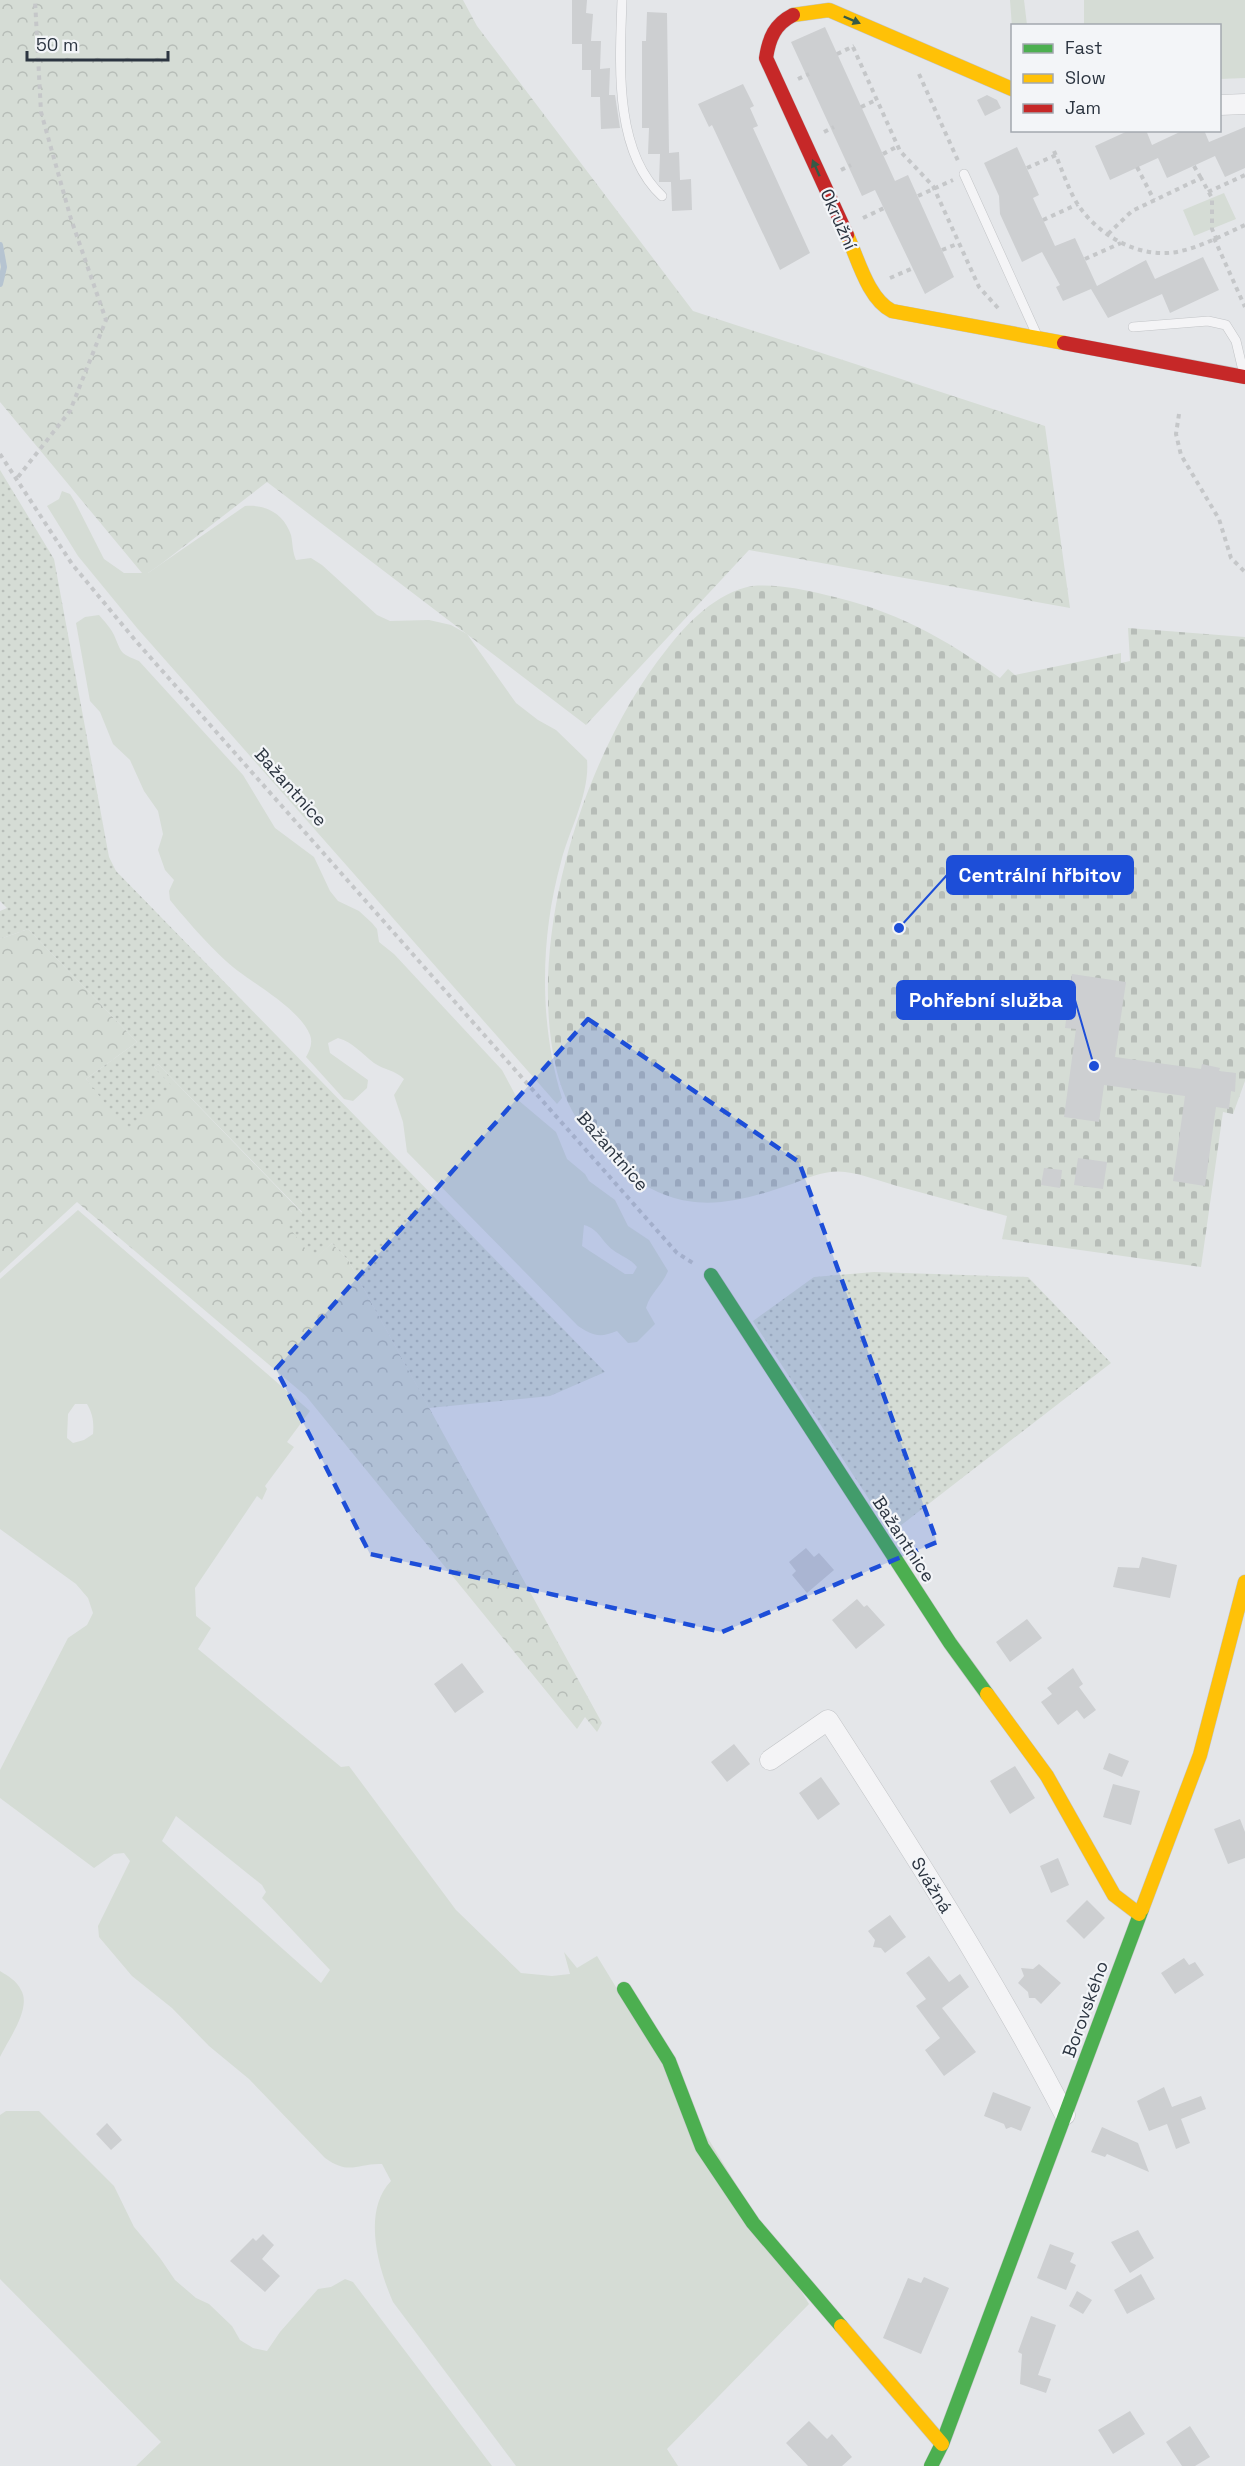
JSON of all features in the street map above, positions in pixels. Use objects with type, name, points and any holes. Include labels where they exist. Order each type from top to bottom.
[{"type":"street","name":"Okružní","points":[[1011,89],[829,10],[796,13],[771,33],[766,58],[873,292],[882,306],[892,311],[1245,377]]},
{"type":"street","points":[[1221,105],[1245,105]]},
{"type":"street","name":"Bažantnice","points":[[711,1275],[950,1643],[1047,1776],[1114,1895],[1138,1914]]},
{"type":"street","name":"Borovského","points":[[931,2466],[942,2444],[1138,1914],[1200,1755],[1238,1640],[1245,1582]]},
{"type":"street","name":"Svážná","points":[[770,1760],[828,1720],[901,1833],[1025,2037],[1065,2115]]},
{"type":"street","points":[[624,1989],[669,2061],[702,2147],[753,2223],[942,2444]]},
{"type":"lane","points":[[622,0],[620,59],[628,138],[651,185],[662,196]]},
{"type":"lane","points":[[964,174],[1038,338]]},
{"type":"lane","points":[[1133,327],[1208,321],[1226,325],[1236,341],[1245,377]]},
{"type":"path","points":[[18,477],[70,411],[106,320],[71,219],[41,112],[35,0]]},
{"type":"path","points":[[905,43],[964,174]]},
{"type":"path","points":[[853,47],[898,146],[934,190],[957,244],[979,287],[999,309]]},
{"type":"path","points":[[793,81],[809,74]]},
{"type":"path","points":[[861,107],[876,100]]},
{"type":"path","points":[[883,154],[898,146]]},
{"type":"path","points":[[1027,168],[1055,153],[1078,204],[1108,234],[1121,243],[1143,251],[1180,252],[1245,225]]},
{"type":"path","points":[[1194,166],[1212,198],[1212,229],[1245,307]]},
{"type":"path","points":[[1137,168],[1154,200]]},
{"type":"path","points":[[1208,192],[1245,175]]},
{"type":"path","points":[[1108,234],[1132,211],[1201,178]]},
{"type":"path","points":[[918,196],[947,183]]},
{"type":"path","points":[[1043,220],[1078,204]]},
{"type":"path","points":[[857,221],[884,208]]},
{"type":"path","points":[[1085,259],[1121,243]]},
{"type":"path","points":[[942,250],[957,244]]},
{"type":"path","points":[[884,280],[911,269]]},
{"type":"path","points":[[1179,414],[1176,434],[1181,455],[1219,519],[1231,558],[1245,572]]},
{"type":"path","name":"Bažantnice","points":[[0,453],[18,477],[72,564],[135,640],[677,1252],[711,1275]]},
{"type":"highlighted area","points":[[588,1019],[799,1162],[937,1542],[722,1632],[370,1554],[276,1369]]},
{"type":"green space","points":[[0,0],[463,0],[477,26],[693,311],[1045,426],[1070,608],[749,550],[586,725],[267,482],[161,564],[148,573],[142,573],[0,402]]},
{"type":"green space","points":[[1010,0],[1024,0],[1027,24],[1012,24]]},
{"type":"green space","points":[[1084,0],[1245,0],[1245,78],[1221,79],[1221,24],[1084,24]]},
{"type":"green space","points":[[1224,193],[1236,219],[1194,236],[1183,210]]},
{"type":"green space","points":[[0,470],[54,559],[109,857],[116,871],[605,1372],[550,1396],[429,1408],[348,1260],[332,1243],[314,1260],[288,1226],[302,1212],[158,1064],[154,1067],[175,1089],[126,1130],[86,1079],[137,1042],[28,929],[0,939],[0,911],[7,908],[0,901]]},
{"type":"green space","points":[[62,491],[70,494],[75,502],[104,559],[124,573],[148,573],[245,506],[260,507],[273,512],[284,521],[288,528],[296,560],[311,558],[322,565],[377,615],[390,621],[429,620],[451,625],[467,634],[516,703],[556,730],[587,760],[582,799],[554,891],[546,950],[546,1011],[549,1040],[562,1098],[557,1104],[137,628],[78,556],[47,506],[59,499]]},
{"type":"green space","points":[[752,586],[771,586],[817,593],[851,601],[896,617],[938,638],[1000,678],[1008,669],[1015,675],[1121,653],[1121,663],[1130,661],[1128,628],[1245,637],[1245,1081],[1233,1114],[1223,1112],[1201,1267],[1002,1239],[1007,1216],[864,1176],[838,1171],[749,1197],[708,1203],[688,1201],[649,1187],[628,1174],[602,1151],[581,1125],[572,1111],[559,1080],[548,1012],[549,958],[557,902],[570,846],[588,791],[611,739],[637,691],[667,649],[694,619],[726,595]]},
{"type":"green space","points":[[99,615],[111,630],[122,652],[139,661],[243,775],[275,828],[314,857],[330,891],[338,901],[359,911],[372,923],[377,929],[379,942],[394,954],[502,1070],[518,1100],[556,1132],[567,1159],[585,1174],[589,1181],[615,1200],[628,1226],[649,1240],[668,1271],[646,1308],[655,1324],[637,1342],[628,1343],[617,1331],[597,1335],[578,1326],[407,1152],[403,1122],[394,1095],[404,1079],[374,1063],[353,1045],[338,1038],[328,1043],[330,1053],[368,1080],[367,1088],[353,1101],[344,1099],[306,1057],[311,1046],[311,1038],[298,1017],[229,964],[170,900],[169,891],[174,880],[165,870],[158,850],[163,834],[158,811],[144,791],[130,760],[113,744],[100,712],[90,701],[76,623],[85,617]],"holes":[[[584,1225],[613,1250],[635,1264],[637,1267],[633,1274],[625,1274],[582,1246]]]},
{"type":"green space","points":[[28,929],[137,1042],[86,1079],[105,1101],[174,1089],[154,1067],[158,1064],[302,1213],[314,1259],[332,1243],[348,1260],[602,1723],[597,1732],[585,1717],[577,1729],[306,1396],[77,1202],[0,1273],[0,939]]},
{"type":"green space","points":[[78,1210],[310,1411],[287,1442],[294,1447],[265,1486],[267,1489],[262,1500],[257,1496],[195,1588],[196,1616],[211,1628],[198,1649],[341,1767],[349,1766],[456,1910],[521,1973],[552,1976],[570,1974],[564,1952],[577,1968],[597,1956],[809,2304],[667,2449],[678,2466],[516,2466],[393,2302],[382,2273],[376,2240],[377,2208],[382,2193],[391,2181],[382,2164],[347,2168],[325,2158],[249,2079],[209,2046],[172,2008],[132,1976],[99,1937],[98,1926],[130,1861],[124,1853],[114,1854],[94,1868],[0,1798],[0,1770],[68,1638],[87,1625],[93,1613],[88,1598],[76,1584],[0,1529],[0,1279]],"holes":[[[75,1404],[87,1404],[92,1415],[93,1434],[73,1443],[67,1438],[68,1414]],[[176,1816],[262,1885],[266,1892],[262,1898],[330,1970],[321,1983],[162,1841]]]},
{"type":"green space","points":[[874,1272],[1028,1277],[1111,1363],[891,1533],[753,1321],[814,1277]]},
{"type":"green space","points":[[0,1971],[17,1984],[24,1997],[21,2015],[0,2057]]},
{"type":"green space","points":[[6,2111],[39,2111],[114,2186],[134,2227],[175,2280],[196,2298],[209,2304],[232,2326],[240,2340],[253,2348],[267,2351],[280,2332],[318,2289],[331,2287],[345,2279],[353,2282],[492,2466],[136,2466],[161,2442],[0,2279],[0,2115]]},
{"type":"building","points":[[572,0],[587,0],[586,13],[593,14],[591,41],[601,41],[600,69],[610,68],[609,95],[615,95],[620,128],[601,129],[600,97],[591,97],[591,70],[582,70],[582,44],[572,44]]},
{"type":"building","points":[[647,12],[667,13],[669,153],[679,152],[680,180],[691,179],[692,210],[672,211],[671,182],[659,182],[660,154],[648,154],[649,128],[642,128],[642,41],[646,41]]},
{"type":"building","points":[[825,27],[895,181],[908,175],[954,277],[925,294],[875,190],[862,196],[791,42]]},
{"type":"building","points":[[743,84],[754,106],[750,108],[758,126],[753,128],[810,253],[780,270],[712,125],[709,127],[698,104]]},
{"type":"building","points":[[987,95],[997,100],[1001,108],[985,116],[977,100]]},
{"type":"building","points":[[1245,127],[1245,168],[1225,177],[1215,156],[1167,178],[1158,158],[1110,180],[1095,146],[1126,132],[1147,132],[1152,145],[1180,132],[1205,132],[1209,142]]},
{"type":"building","points":[[1017,147],[1039,195],[1033,198],[1055,246],[1075,238],[1097,286],[1146,260],[1155,279],[1203,257],[1219,290],[1170,313],[1162,294],[1108,318],[1091,289],[1063,301],[1056,287],[1060,285],[1042,252],[1022,262],[1000,214],[999,196],[984,163]]},
{"type":"building","points":[[1072,974],[1126,982],[1115,1057],[1201,1069],[1202,1064],[1220,1068],[1219,1071],[1236,1073],[1235,1092],[1231,1091],[1229,1109],[1216,1107],[1205,1186],[1173,1181],[1185,1096],[1104,1085],[1099,1122],[1064,1117],[1076,1029],[1065,1028]]},
{"type":"building","points":[[1078,1158],[1107,1162],[1103,1189],[1074,1185]]},
{"type":"building","points":[[1044,1168],[1062,1170],[1060,1188],[1041,1185]]},
{"type":"building","points":[[806,1548],[814,1557],[819,1553],[834,1570],[807,1593],[792,1575],[796,1571],[789,1562]]},
{"type":"building","points":[[1142,1557],[1177,1565],[1170,1598],[1113,1587],[1118,1567],[1139,1568]]},
{"type":"building","points":[[857,1599],[864,1607],[867,1605],[885,1625],[856,1649],[832,1620]]},
{"type":"building","points":[[1027,1619],[1042,1638],[1010,1662],[996,1642]]},
{"type":"building","points":[[462,1663],[484,1692],[455,1713],[434,1684]]},
{"type":"building","points":[[1073,1668],[1083,1684],[1079,1687],[1096,1710],[1084,1719],[1077,1710],[1058,1725],[1041,1702],[1052,1694],[1047,1688]]},
{"type":"building","points":[[734,1744],[750,1764],[727,1782],[711,1762]]},
{"type":"building","points":[[1109,1753],[1129,1761],[1122,1777],[1103,1769]]},
{"type":"building","points":[[1015,1766],[1035,1798],[1010,1814],[990,1781]]},
{"type":"building","points":[[821,1777],[840,1804],[818,1820],[799,1793]]},
{"type":"building","points":[[1113,1784],[1140,1791],[1131,1825],[1103,1817]]},
{"type":"building","points":[[1240,1819],[1245,1832],[1245,1858],[1228,1864],[1214,1829]]},
{"type":"building","points":[[1058,1858],[1069,1885],[1051,1893],[1040,1866]]},
{"type":"building","points":[[1087,1900],[1105,1918],[1084,1939],[1066,1921]]},
{"type":"building","points":[[890,1915],[906,1937],[885,1953],[881,1948],[873,1947],[875,1940],[868,1931]]},
{"type":"building","points":[[929,1956],[949,1982],[960,1974],[969,1987],[942,2008],[976,2052],[944,2076],[925,2050],[940,2038],[916,2006],[926,1999],[906,1973]]},
{"type":"building","points":[[1184,1958],[1189,1965],[1195,1962],[1204,1975],[1175,1994],[1161,1973]]},
{"type":"building","points":[[1039,1964],[1061,1983],[1041,2004],[1035,1998],[1029,1998],[1028,1992],[1018,1983],[1024,1976],[1021,1968],[1033,1969]]},
{"type":"building","points":[[1164,2087],[1172,2107],[1201,2096],[1206,2109],[1181,2119],[1190,2143],[1176,2149],[1167,2124],[1149,2131],[1137,2101]]},
{"type":"building","points":[[993,2092],[1031,2107],[1021,2131],[1011,2127],[1006,2129],[1004,2124],[984,2116]]},
{"type":"building","points":[[107,2123],[122,2140],[111,2150],[96,2134]]},
{"type":"building","points":[[1102,2127],[1138,2143],[1149,2172],[1107,2154],[1105,2157],[1091,2152]]},
{"type":"building","points":[[1138,2230],[1154,2258],[1130,2273],[1111,2242]]},
{"type":"building","points":[[263,2234],[274,2245],[262,2259],[280,2276],[265,2292],[230,2261],[253,2238],[256,2241]]},
{"type":"building","points":[[1050,2244],[1074,2253],[1070,2262],[1076,2265],[1066,2290],[1037,2278]]},
{"type":"building","points":[[1141,2274],[1155,2299],[1127,2314],[1114,2290]]},
{"type":"building","points":[[924,2277],[949,2288],[921,2354],[883,2338],[908,2278],[921,2283]]},
{"type":"building","points":[[1077,2291],[1092,2300],[1083,2314],[1069,2306]]},
{"type":"building","points":[[1031,2316],[1056,2325],[1038,2375],[1051,2379],[1046,2393],[1020,2384],[1022,2354],[1018,2352]]},
{"type":"building","points":[[1130,2411],[1145,2434],[1113,2454],[1098,2430]]},
{"type":"building","points":[[809,2421],[827,2439],[832,2434],[852,2457],[842,2466],[808,2466],[786,2443]]},
{"type":"building","points":[[1190,2426],[1210,2457],[1195,2466],[1182,2466],[1166,2442]]},
{"type":"waterway","points":[[0,245],[4,267],[0,284]]},
{"type":"traffic: fast","points":[[711,1275],[950,1643],[987,1694]]},
{"type":"traffic: fast","points":[[931,2466],[942,2444],[1142,1909]]},
{"type":"traffic: fast","points":[[624,1989],[669,2061],[702,2147],[753,2223],[841,2326]]},
{"type":"traffic: slow","points":[[793,15],[829,10],[1011,89]]},
{"type":"traffic: slow","points":[[847,235],[870,288],[876,297],[892,311],[1064,343]]},
{"type":"traffic: slow","points":[[1142,1909],[1200,1755],[1245,1582]]},
{"type":"traffic: slow","points":[[987,1694],[1047,1776],[1114,1895],[1139,1914]]},
{"type":"traffic: slow","points":[[841,2326],[942,2444]]},
{"type":"traffic: jam","points":[[793,15],[777,27],[769,44],[766,58],[847,235]]},
{"type":"traffic: jam","points":[[1064,343],[1245,377]]},
{"type":"place","name":"Centrální hřbitov","points":[[899,928]]},
{"type":"place","name":"Pohřební služba","points":[[1094,1066]]}]
